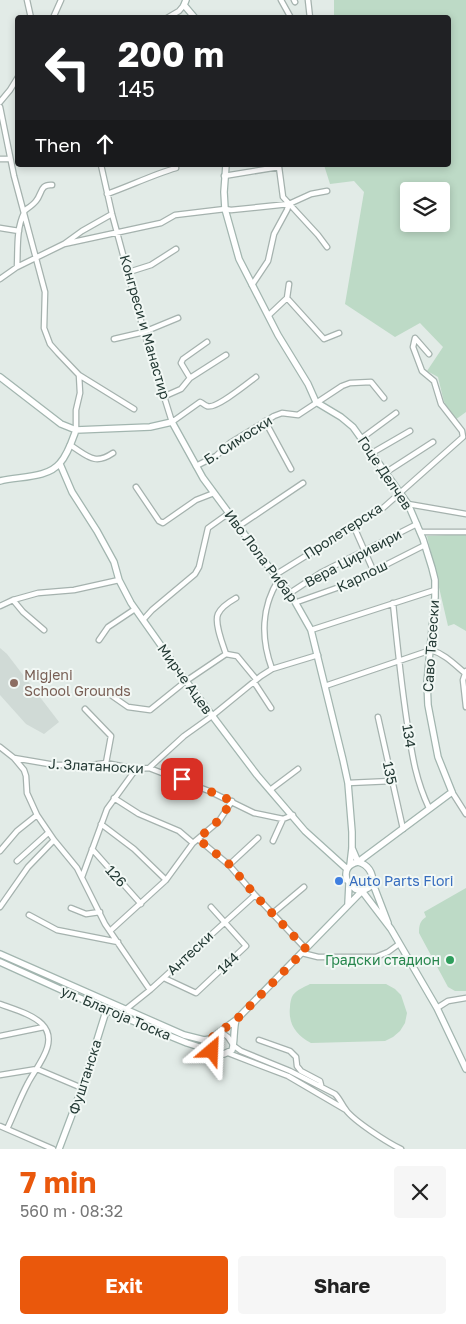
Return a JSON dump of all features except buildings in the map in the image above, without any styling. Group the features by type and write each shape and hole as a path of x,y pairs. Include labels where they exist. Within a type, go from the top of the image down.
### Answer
{"street":[{"path":"27,0 30,15"},
{"path":"54,15 60,0"},
{"path":"282,0 290,15"},
{"path":"308,0 310,15"},
{"path":"172,15 179,11 185,2 193,15"},
{"path":"0,102 15,82"},
{"path":"0,107 2,128 45,292 44,328 46,336 58,353 80,375 134,409"},
{"path":"0,159 10,159"},
{"name":"Конгреси и Манастир","path":"101,167 144,332 172,422"},
{"path":"226,167 225,209 239,259 269,314 278,335 308,384 316,402"},
{"path":"224,176 279,167 283,197 327,247"},
{"path":"107,194 176,168"},
{"path":"17,267 21,219 24,212 38,199 41,189 45,185 52,185"},
{"path":"64,244 161,223 175,215 289,204 311,194 327,191"},
{"path":"252,285 268,261 274,234 289,204"},
{"path":"0,279 17,267 64,244 112,214"},
{"path":"0,228 19,231"},
{"path":"129,272 151,265 176,248"},
{"path":"269,314 287,298 289,284"},
{"path":"287,298 324,339 339,333"},
{"path":"114,339 144,332 178,318"},
{"name":"Пролетерска","path":"277,577 333,538 383,508 399,492 440,459 464,435 441,404 434,380 422,370 414,347 415,338 430,354"},
{"path":"190,378 181,363 183,359 207,342"},
{"path":"165,396 181,389 190,378 226,354"},
{"path":"0,481 44,473 60,464 76,430 80,375"},
{"path":"0,377 61,424 76,430 150,427 172,422 200,402 207,407 211,407 256,377"},
{"name":"Б. Симоски","path":"196,466 216,456 230,443 265,421 282,413 298,415 342,386 355,382 371,382 384,398"},
{"name":"Гоце Делчев","path":"316,402 341,417 353,427 408,504 425,546 435,580 435,590"},
{"path":"362,438 396,413"},
{"path":"265,421 291,469"},
{"name":"Иво Лола Рибар","path":"172,422 196,466 214,493 290,592 311,630 348,783 352,848"},
{"path":"372,453 410,431"},
{"path":"385,473 433,442"},
{"path":"70,445 94,460 101,460 113,453"},
{"name":"Мирче Ацев","path":"60,464 72,492 114,562 124,591 186,681 270,790 305,830 348,867"},
{"path":"239,526 303,483"},
{"path":"136,487 159,521 163,523 196,500 214,493"},
{"path":"408,504 466,514"},
{"path":"143,620 194,574 199,567 208,528 229,513"},
{"name":"Вера Циривири","path":"290,592 322,572 417,524"},
{"path":"354,527 366,550 373,570"},
{"path":"420,532 466,532"},
{"name":"Карпош","path":"296,602 332,591 425,546"},
{"path":"272,669 263,631 268,603 277,577"},
{"path":"0,606 38,593 74,590 119,580"},
{"path":"311,630 435,590"},
{"name":"Саво Тасески","path":"435,590 428,682 429,712 438,758 452,792 466,814"},
{"path":"226,654 217,618 225,605 236,598"},
{"path":"13,600 44,630"},
{"name":"134","path":"393,603 413,762 419,786 429,808"},
{"path":"99,640 108,627 135,609"},
{"path":"325,686 431,650 439,652 465,673 463,680 466,706"},
{"path":"105,691 128,707 150,710 186,681 226,654 237,656 271,708"},
{"path":"148,768 184,736 272,669 318,654"},
{"path":"86,709 111,736 106,763"},
{"name":"135","path":"378,717 403,828"},
{"path":"0,747 14,758 24,770 27,794 37,814 48,832 82,877 105,924 150,990"},
{"name":"Ј. Златаноски","path":"14,758 55,765 106,763 136,770 148,768 182,779 254,813 283,819"},
{"path":"270,790 298,768"},
{"path":"82,877 101,824 114,798 136,770"},
{"path":"348,783 392,781"},
{"path":"348,867 358,862 452,792"},
{"path":"114,798 139,814 179,831 193,842"},
{"path":"110,931 166,880 193,842 219,820 232,801"},
{"path":"0,850 17,831 37,814"},
{"path":"273,841 283,819 293,815"},
{"path":"101,824 134,849 166,880"},
{"path":"17,861 48,832"},
{"path":"230,865 258,838"},
{"path":"198,839 230,865 304,951 318,957 376,957 388,952 399,944"},
{"path":"0,907 28,868 54,840"},
{"path":"352,848 358,862 368,868 372,875 373,884 391,930"},
{"path":"348,904 349,884 346,877 352,848"},
{"name":"126","path":"92,849 141,904"},
{"path":"349,884 355,889 362,891 391,930 437,1008 466,1068"},
{"path":"0,954 184,1035 204,1040 210,1039 236,1020 348,904 373,884"},
{"path":"272,913 304,887"},
{"name":"Антески","path":"124,1010 164,978 255,895"},
{"name":"144","path":"164,978 196,993 246,946 211,906"},
{"path":"71,908 86,914 100,912"},
{"path":"28,915 57,930 118,942"},
{"name":"ул. Благоја Тоска","path":"0,962 106,1010 187,1043 218,1053 228,1053"},
{"path":"437,1008 448,1001 466,998"},
{"name":"Фуштанска","path":"58,1149 82,1088 108,1003"},
{"path":"0,1005 37,1020 44,1027 48,1035 44,1056 29,1082 7,1129"},
{"path":"236,1020 233,1032 234,1046 228,1053 288,1076 346,1110 374,1132 401,1149"},
{"path":"0,1036 44,1027"},
{"path":"221,1032 241,1051 321,1085 335,1094 346,1110"},
{"path":"210,1039 212,1051"},
{"path":"259,1040 290,1051 296,1057 297,1066 301,1071 320,1081 321,1085"},
{"path":"0,1075 37,1068 82,1088"},
{"path":"0,1126 52,1149"}],"shaded area":[{"name":"Migjeni School Grounds","path":"0,648 7,654 59,722 44,734 26,724 0,695"}],"green space":[{"path":"334,0 466,0 466,412 455,420 444,402 438,377 427,371 443,347 420,323 395,337 345,304 364,192 354,181 330,184 325,167 451,167 451,15 334,15"},
{"path":"466,534 466,631 454,624 448,626 427,536"},
{"name":"Градски стадион","path":"466,888 466,991 455,991 448,987 419,933 419,928 421,922 426,917 424,912"},
{"path":"310,984 386,984 401,995 407,1013 405,1023 400,1031 385,1041 311,1043 297,1033 290,1019 290,1002 293,995"}],"place":[{"name":"Migjeni School Grounds","path":"14,683"},
{"name":"Auto Parts Flori","path":"339,881"},
{"name":"Градски стадион","path":"450,960"}],"route":[{"path":"182,779 232,801 219,820 198,839 230,865 255,895 306,949 236,1020 210,1039 212,1051"}]}
